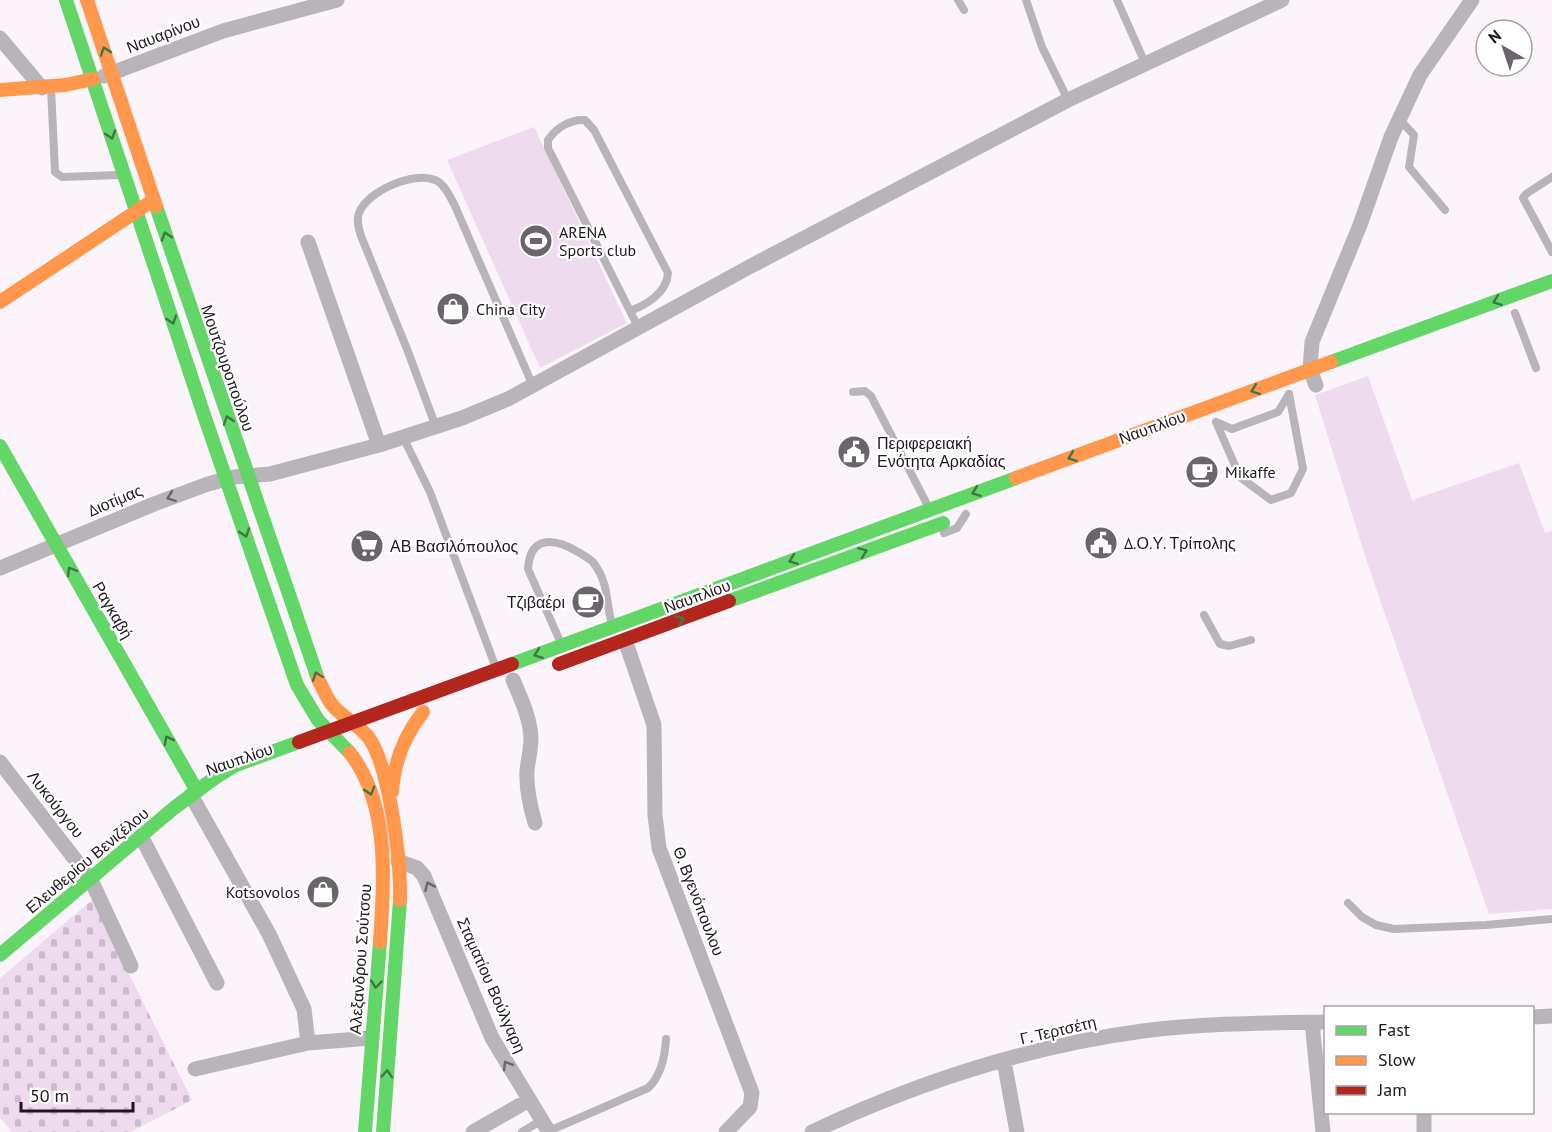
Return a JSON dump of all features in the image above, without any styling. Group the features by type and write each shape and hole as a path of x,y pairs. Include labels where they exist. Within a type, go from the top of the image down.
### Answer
{"main road":[{"path":"66,0 205,418 297,685 300,698 297,721 287,738 272,751"},
{"name":"Μουτζουροπούλου","path":"87,0 321,685 333,706 363,733"},
{"name":"Ναυαρίνου","path":"0,90 47,87 93,79"},
{"path":"0,302 154,200"},
{"name":"Ναυπλίου","path":"194,793 236,765 272,751 1552,281"},
{"path":"1211,423 1307,388"},
{"name":"Ραγκαβή","path":"0,446 194,793"},
{"name":"Ναυπλίου","path":"547,668 729,607 768,587 972,512"},
{"path":"297,685 317,718 329,731"},
{"name":"Ναυπλίου","path":"194,793 429,710 406,733 395,765 391,806"},
{"name":"Αλεξανδρου Σούτσου","path":"329,731 352,753 368,783 380,841 382,924 365,1132"},
{"name":"Αλεξανδρου Σούτσου","path":"363,733 376,751 391,806 398,861 399,927 383,1132"},
{"name":"Ελευθερίου Βενιζέλου","path":"0,955 96,875 136,845 194,793"}],"street":[{"name":"Ναυαρίνου","path":"93,79 223,31 338,0"},
{"name":"Διοτίμας","path":"0,568 154,504 227,478 279,472 404,438 486,409 533,386 751,266 1068,100 1282,0"},
{"path":"1307,388 1312,342 1360,225 1399,119 1420,75 1472,0"},
{"path":"0,38 47,87"},
{"path":"308,242 379,445"},
{"name":"Θ. Βγενόπουλου","path":"626,640 654,725 655,815 659,848 752,1093 752,1100 745,1114 726,1132"},
{"path":"513,680 530,726 527,791 535,823"},
{"name":"Λυκούργου","path":"0,762 96,875 130,966"},
{"path":"194,793 304,1009 308,1043"},
{"path":"136,845 217,983"},
{"name":"Σταματίου Βούλγαρη","path":"398,861 417,868 424,876 489,1031 547,1128"},
{"path":"1534,1017 1552,1017"},
{"path":"1319,1022 1323,1132"},
{"name":"Γ. Τερτσέτη","path":"812,1132 903,1092 1004,1061 1063,1046 1142,1031 1193,1026 1319,1022"},
{"path":"195,1069 308,1043 371,1038"},
{"path":"1004,1061 1017,1132"},
{"path":"473,1132 530,1100"},
{"path":"1424,1114 1424,1132"}],"lane":[{"path":"958,0 964,10"},
{"path":"1026,0 1042,47 1068,100"},
{"path":"1117,0 1145,63"},
{"path":"47,87 57,175 62,177 124,175"},
{"path":"1399,119 1414,135 1409,167 1445,210"},
{"path":"630,311 639,308 656,296 666,283 668,273 594,130 585,120 575,120 554,132 548,140 548,148 638,327"},
{"path":"436,427 361,236 357,219 359,211 370,197 387,187 424,177 435,180 445,189 533,386"},
{"path":"1552,177 1523,198 1552,252"},
{"path":"1514,313 1536,368"},
{"path":"1211,423 1240,477 1271,500 1291,493 1304,469 1307,388"},
{"path":"853,392 865,391 871,396 930,509"},
{"path":"404,438 430,492 496,669"},
{"path":"940,534 957,528 972,512"},
{"path":"913,533 931,537"},
{"path":"562,645 528,569 529,558 534,548 542,543 555,541 561,543 592,561 608,592 608,611 612,626"},
{"path":"759,601 768,587"},
{"path":"1204,615 1220,644 1229,646 1251,640"},
{"path":"96,875 117,871"},
{"path":"1348,903 1362,917 1377,925 1394,929 1486,925 1552,919"},
{"path":"522,1132 547,1128 648,1088 660,1069 666,1039"}],"green space":[{"name":"ARENA Sports club","path":"534,127 627,323 540,368 447,160"},
{"path":"1368,376 1412,500 1519,463 1545,533 1552,531 1552,909 1489,914 1367,562 1315,395"},
{"path":"92,900 192,1100 131,1132 12,1132 0,1118 0,978"}],"traffic: fast":[{"path":"66,0 205,418 297,685 318,720 350,753"},
{"path":"156,206 318,679"},
{"path":"1331,362 1552,281"},
{"path":"0,446 197,791"},
{"path":"512,664 1016,478"},
{"path":"729,601 943,523"},
{"path":"0,955 174,808 216,777 236,765 299,742"},
{"path":"383,1132 400,900"},
{"path":"365,1132 380,942"}],"traffic: slow":[{"path":"87,0 156,206"},
{"path":"0,90 65,85 93,79"},
{"path":"0,302 149,203"},
{"path":"1016,478 1331,362"},
{"path":"318,679 332,704 369,738 376,752 383,771 393,816 399,863 400,900"},
{"path":"392,792 401,749 410,730 423,712"},
{"path":"350,753 363,773 372,795 382,844 383,894 380,942"}],"traffic: jam":[{"path":"559,664 729,601"},
{"path":"299,742 512,664"}],"place":[{"name":"ARENA Sports club","path":"536,241"},
{"name":"China City","path":"453,309"},
{"name":"Περιφερειακή Ενότητα Αρκαδίας","path":"854,452"},
{"name":"Mikaffe","path":"1202,472"},
{"name":"Δ.Ο.Υ. Τρίπολης","path":"1101,543"},
{"name":"ΑΒ Βασιλόπουλος","path":"367,546"},
{"name":"Τζιβαέρι","path":"588,602"},
{"name":"Kotsovolos","path":"323,892"}]}
